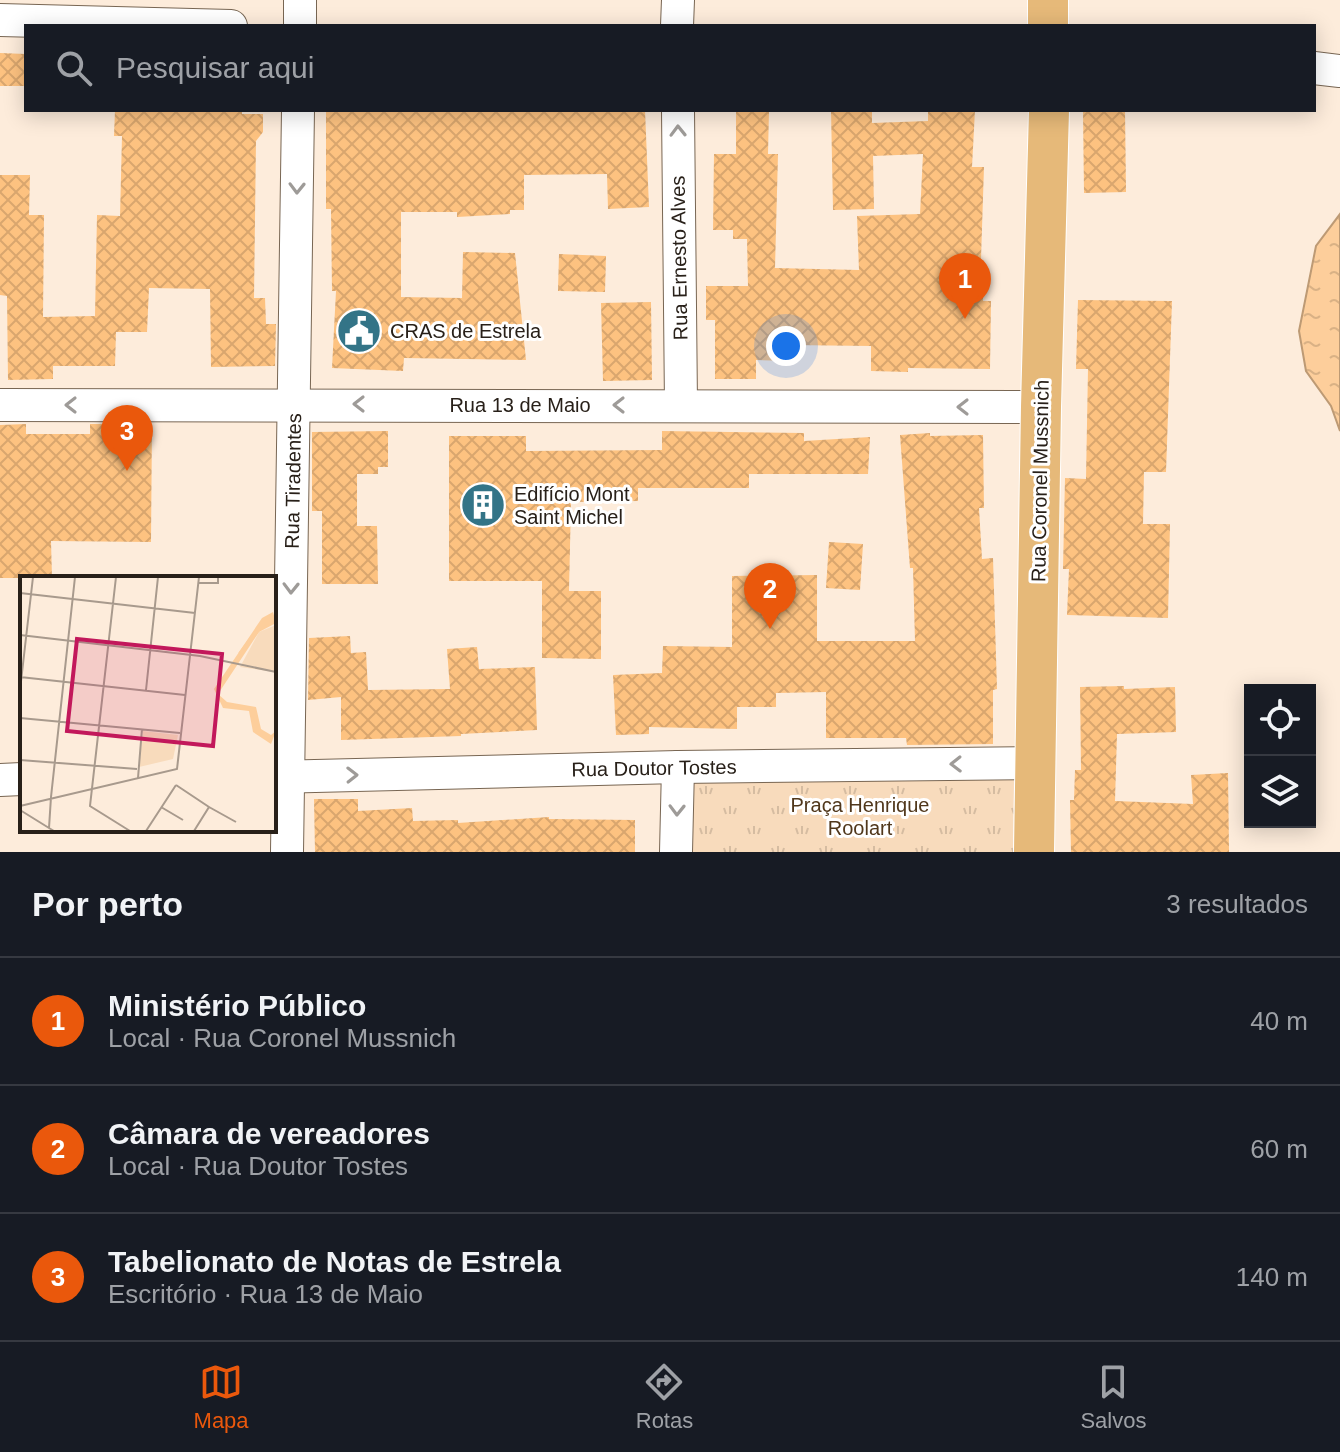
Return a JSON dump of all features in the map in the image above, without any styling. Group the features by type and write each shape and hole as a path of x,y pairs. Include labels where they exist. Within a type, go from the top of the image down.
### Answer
{"main road":[{"path":"1048,0 1048,24"},
{"name":"Rua Coronel Mussnich","path":"1034,852 1049,112"}],"street":[{"path":"300,0 300,24"},
{"path":"677,24 678,0"},
{"path":"0,20 154,24"},
{"path":"1316,68 1340,71"},
{"name":"Rua Tiradentes","path":"287,852 281,777 294,405 298,112"},
{"name":"Rua Ernesto Alves","path":"678,112 681,405"},
{"name":"Rua 13 de Maio","path":"0,405 1041,407"},
{"name":"Rua Doutor Tostes","path":"281,777 678,767 1034,763"},
{"path":"676,852 678,767"},
{"path":"0,780 20,779"}],"green space":[{"name":"Praça Henrique Roolart","path":"1014,778 1013,852 693,852 693,783"}],"water":[{"path":"1340,214 1340,431 1331,406 1306,371 1299,331 1316,246"}],"building":[{"path":"0,53 24,54 24,86 0,86"},
{"path":"115,112 263,114 263,132 256,141 254,298 265,298 266,324 276,324 275,366 211,367 210,289 149,288 147,332 116,332 115,366 53,366 53,379 8,380 7,296 0,295 0,175 30,175 29,215 44,215 43,317 95,316 97,215 120,216 122,136 114,136"},
{"path":"326,112 645,112 649,207 608,209 607,174 524,175 524,210 510,210 510,214 457,217 457,212 401,212 401,297 462,298 463,252 515,253 526,360 404,358 403,371 332,368 336,291 332,291 331,209 326,209"},
{"path":"736,112 769,112 768,154 778,154 775,268 859,270 857,216 920,214 923,154 873,156 874,209 833,210 831,112 872,112 872,123 928,121 928,112 975,112 972,167 984,167 980,290 983,290 983,301 991,301 990,369 871,371 871,346 789,345 789,361 756,360 756,379 715,379 715,320 706,320 706,286 748,286 747,239 733,239 733,230 713,230 714,154 736,154"},
{"path":"1083,112 1125,112 1126,192 1084,193"},
{"path":"559,254 606,256 605,292 558,291"},
{"path":"1078,300 1172,301 1166,472 1144,472 1143,524 1170,524 1168,618 1067,615 1069,569 1063,569 1065,478 1086,479 1088,369 1076,369"},
{"path":"651,302 652,380 603,381 601,303"},
{"path":"26,424 26,434 90,434 90,424 152,424 151,542 51,541 52,576 0,578 0,425"},
{"path":"388,431 388,467 378,467 378,474 357,474 357,526 377,526 378,584 322,584 322,511 312,511 312,432"},
{"path":"662,431 804,433 804,441 870,437 868,474 749,474 749,488 638,488 638,501 571,502 569,591 601,591 601,659 542,658 542,581 449,581 449,436 526,436 526,451 662,450"},
{"path":"930,433 930,436 983,435 984,508 979,508 982,559 993,558 997,689 993,690 993,744 907,745 906,738 826,738 826,692 776,693 776,707 737,707 737,729 649,727 649,734 616,735 613,675 662,673 663,646 732,647 732,576 817,575 817,641 915,641 913,568 910,568 900,435"},
{"path":"829,542 863,544 860,590 826,588"},
{"path":"350,636 351,653 366,652 368,690 450,689 447,649 477,647 479,669 535,667 537,730 341,740 341,697 308,700 309,638"},
{"path":"1124,686 1124,689 1175,687 1176,732 1117,734 1115,801 1193,804 1191,775 1228,773 1229,852 1071,852 1070,800 1074,800 1075,770 1081,770 1080,687"},
{"path":"314,799 358,799 358,811 412,808 413,821 458,820 458,823 549,817 635,820 635,852 315,852"}],"place":[{"name":"Ministério Público","path":"965,319"},
{"name":"CRAS de Estrela","path":"359,331"},
{"name":"Tabelionato de Notas de Estrela","path":"127,471"},
{"name":"Edifício Mont Saint Michel","path":"483,505"},
{"name":"Câmara de vereadores","path":"770,629"}]}
